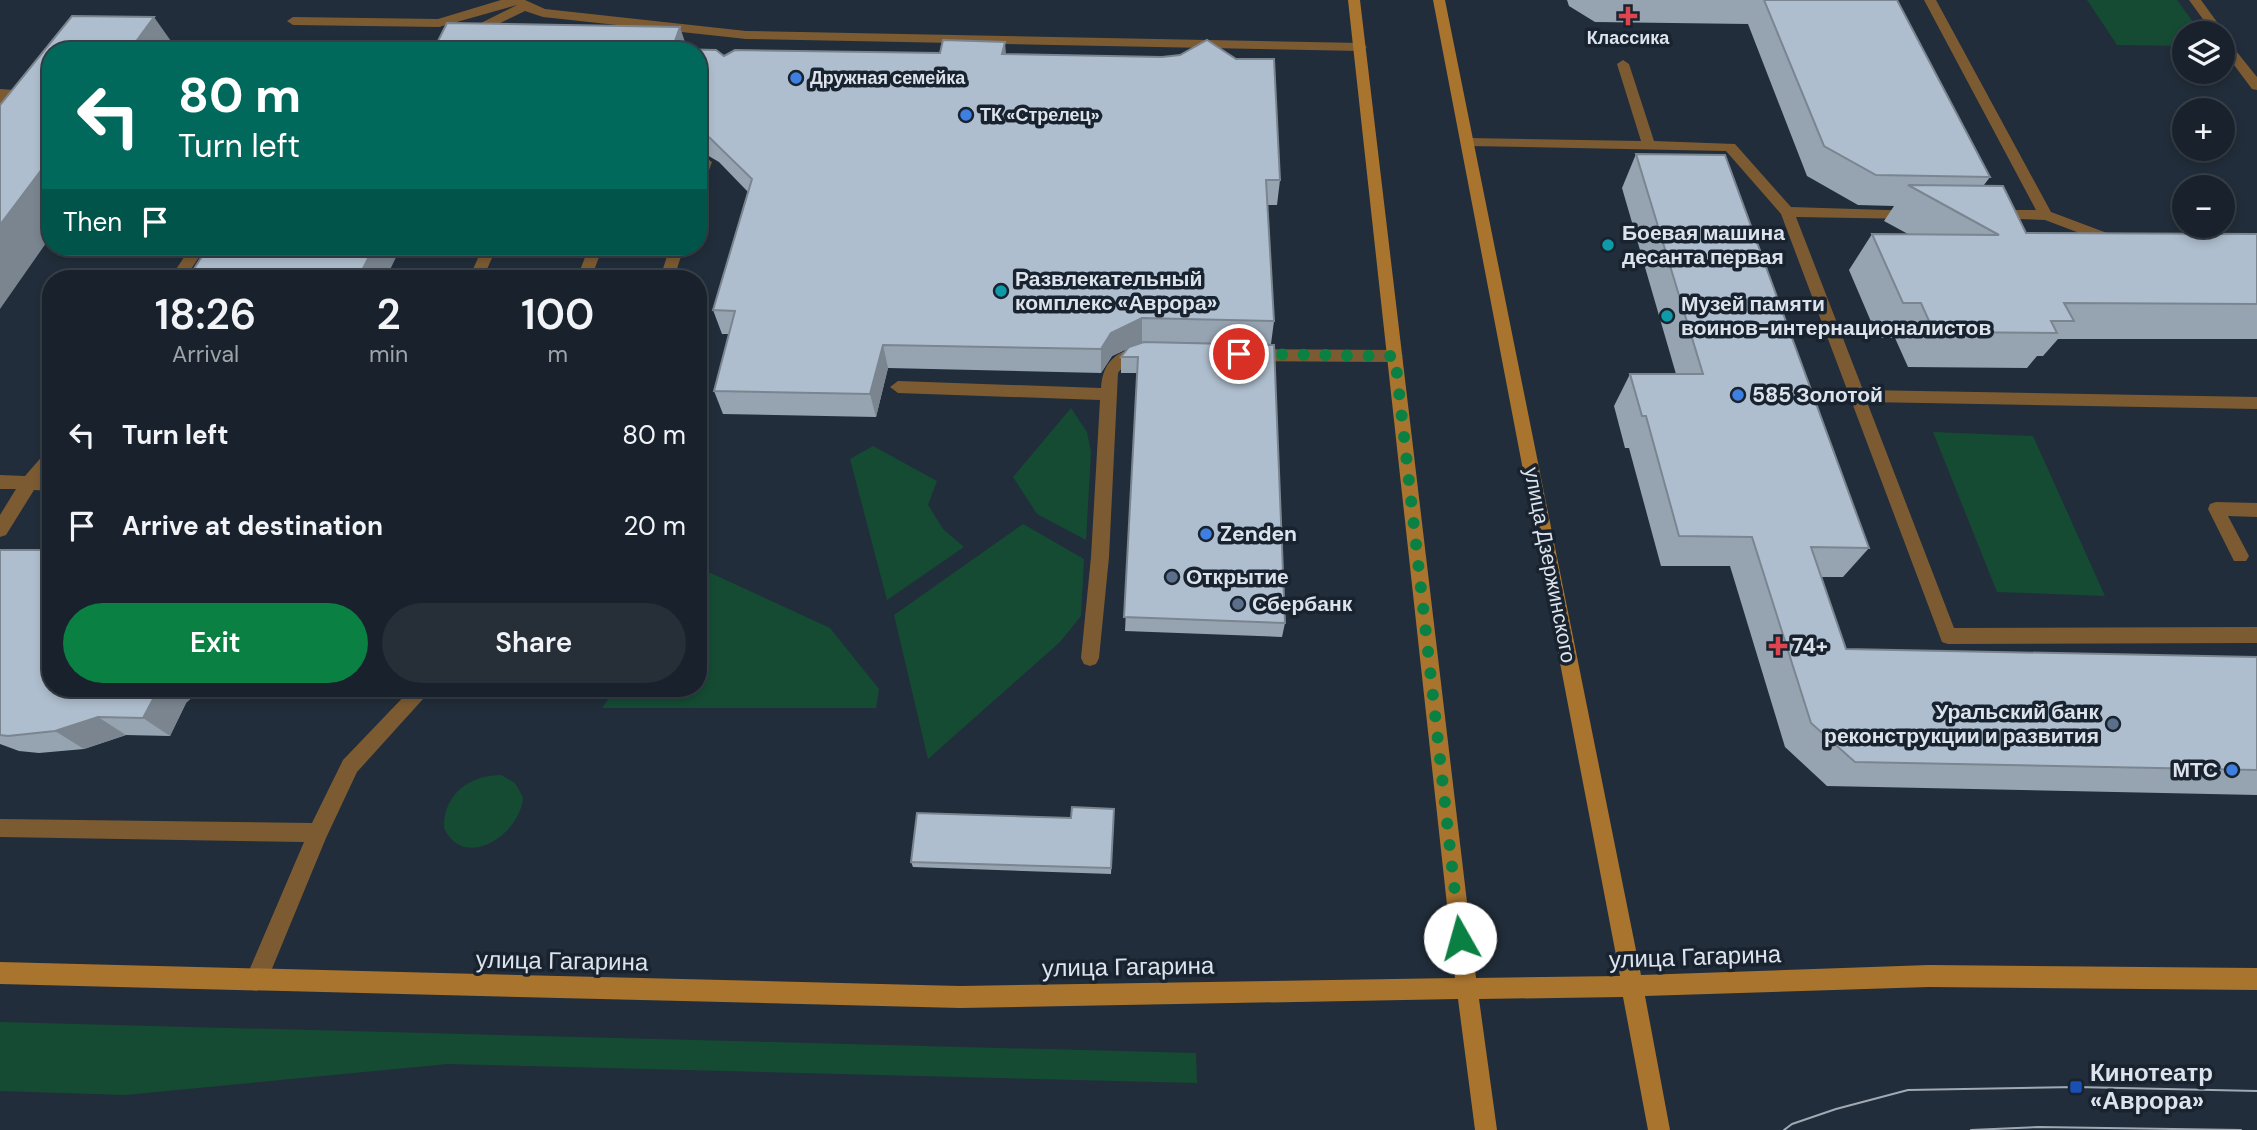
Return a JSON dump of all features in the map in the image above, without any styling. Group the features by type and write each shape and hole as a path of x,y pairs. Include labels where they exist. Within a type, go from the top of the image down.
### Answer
{"main road":[{"path":"1354,0 1466,989 1486,1130"},
{"name":"улица Дзержинского","path":"1439,0 1587,746 1659,1130"},
{"name":"улица Гагарина","path":"0,972 960,997 1631,986 1928,976 2257,979"}],"lane":[{"path":"1930,0 2046,215"},
{"path":"2195,0 2210,21"},
{"path":"447,42 519,2"},
{"path":"293,21 439,23 519,2 544,13 744,40 1361,47"},
{"path":"2235,53 2252,73 2257,86"},
{"path":"1623,64 1649,146"},
{"path":"0,93 9,93 0,104"},
{"path":"1468,142 1730,147 1787,212 1948,636 2257,635"},
{"path":"1787,212 1923,214"},
{"path":"1978,215 2046,215 2106,238 2134,239"},
{"path":"1090,658 1100,557 1110,372 1121,357 1143,350 1156,351"},
{"path":"1235,354 1395,356"},
{"path":"898,387 1108,394"},
{"path":"1858,396 2257,403"},
{"path":"0,530 29,483 42,468"},
{"path":"0,482 42,484"},
{"path":"2240,556 2216,509 2257,510"},
{"path":"256,980 318,833 350,766 415,697"},
{"path":"0,828 318,833"}],"green space":[{"path":"2087,0 2177,0 2192,21 2172,21 2172,46 2117,45"},
{"path":"1071,408 1087,432 1091,452 1086,540 1037,514 1013,477"},
{"path":"1933,432 2033,436 2105,596 1997,592"},
{"path":"873,446 937,481 928,505 943,529 964,547 887,600 850,459"},
{"path":"1023,524 1084,559 1081,616 1060,642 928,759 894,615"},
{"path":"707,571 830,628 879,689 876,708 602,708 610,697 707,697"},
{"path":"501,775 515,783 523,797 513,824 490,843 477,847 464,847 453,841 444,828 445,816 453,797 469,783"},
{"path":"0,1022 1196,1053 1197,1083 448,1064 125,1095 0,1091"}],"building":[{"path":"1764,0 1897,0 1990,177 1876,175 1824,146"},
{"path":"72,16 154,17 136,42 51,42"},
{"path":"447,23 680,27 675,42 438,42"},
{"path":"943,40 1005,42 1002,54 1162,57 1180,55 1207,40 1236,59 1274,59 1280,180 1266,180 1274,321 1142,318 1111,333 1101,349 883,345 870,394 714,391 735,311 713,310 752,179 707,136 707,50 716,50 724,56 735,50 940,53"},
{"path":"42,53 42,169 0,225 0,105"},
{"path":"1636,154 1725,155 1869,548 1811,547 1846,649 2257,657 2257,770 1855,762 1811,723 1752,537 1679,536 1646,416 1642,416 1630,374 1703,374"},
{"path":"1908,185 2003,186 2026,233 2172,234 2172,238 2235,238 2235,234 2257,234 2257,304 2064,303 2074,321 2051,321 2057,333 1934,332 1921,303 1903,303 1872,234 1999,235"},
{"path":"202,256 369,256 362,270 193,270"},
{"path":"1144,342 1274,345 1285,623 1124,617 1138,357 1121,357 1129,347"},
{"path":"0,550 42,550 42,697 154,697 143,718 98,717 55,731 0,735"},
{"path":"1072,807 1114,809 1111,868 911,862 917,813 1071,818"}],"tram line":[{"path":"1784,1130 1792,1124 1836,1109 1908,1090 2076,1087 2257,1091"},
{"path":"1971,1130 2039,1127 2241,1130"}],"place":[{"name":"Классика","path":"1628,16"},
{"name":"Дружная семейка","path":"796,78"},
{"name":"ТК «Стрелец»","path":"966,115"},
{"name":"Боевая машина десанта первая","path":"1608,245"},
{"name":"Развлекательный комплекс «Аврора»","path":"1001,291"},
{"name":"Музей памяти воинов-интернационалистов","path":"1667,316"},
{"name":"585 Золотой","path":"1738,395"},
{"name":"Zenden","path":"1206,534"},
{"name":"Открытие","path":"1172,577"},
{"name":"Сбербанк","path":"1238,604"},
{"name":"74+","path":"1778,646"},
{"name":"Уральский банк реконструкции и развития","path":"2113,724"},
{"name":"МТС","path":"2232,770"},
{"name":"Кинотеатр «Аврора»","path":"2076,1087"}],"route":[{"path":"1239,354 1395,356 1460,938"}]}
